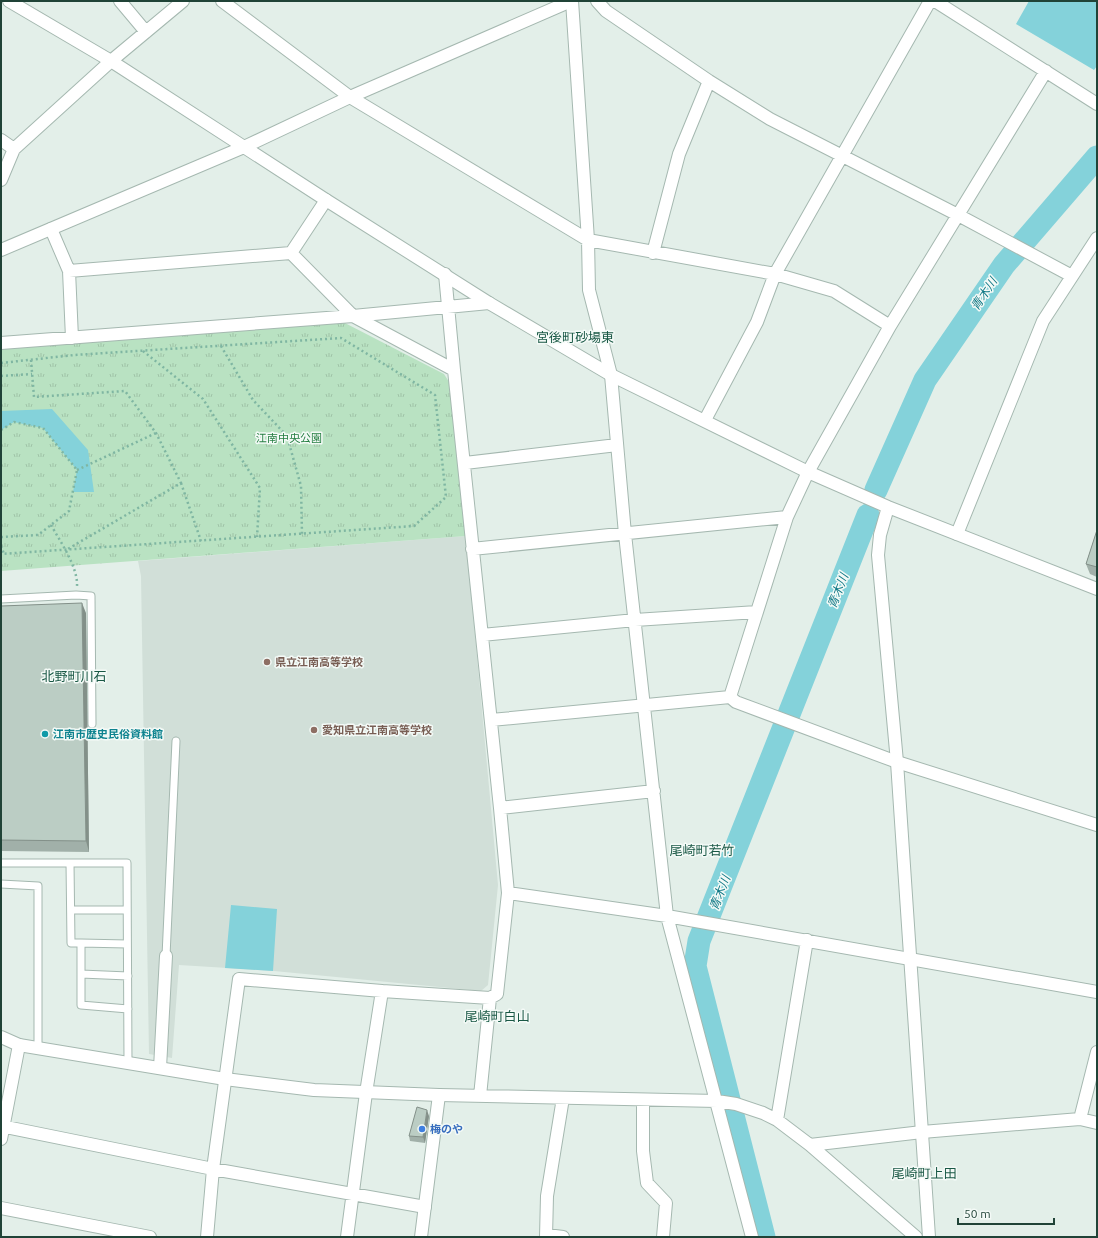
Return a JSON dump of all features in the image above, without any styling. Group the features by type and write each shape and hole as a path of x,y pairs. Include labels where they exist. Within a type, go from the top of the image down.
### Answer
{"street":[{"path":"9,1 111,61 244,148 489,303 611,375 808,472 888,507 1097,589"},
{"path":"120,1 146,32"},
{"path":"1,180 14,149 111,61 183,1"},
{"path":"222,1 350,97 588,240 775,274 834,291 890,326"},
{"path":"1,250 244,148 350,97 571,1 588,240 589,290 611,375 625,534 667,916 720,1102 752,1237"},
{"path":"596,1 606,11 709,82 770,120 958,215 1072,276"},
{"path":"705,420 757,322 775,274 930,1"},
{"path":"935,1 1097,104"},
{"path":"730,697 787,517 808,472 890,326 1046,71"},
{"path":"653,253 679,154 709,82"},
{"path":"1,140 14,149"},
{"path":"291,253 326,200"},
{"path":"52,229 69,271 72,338"},
{"path":"957,534 1043,321 1097,238"},
{"path":"69,271 291,253"},
{"path":"291,253 353,316 454,370"},
{"path":"207,1237 213,1169 239,979 490,998 497,994 508,893 492,720 472,549 465,463 445,274"},
{"path":"1,343 353,316 489,303"},
{"path":"465,463 617,445"},
{"path":"888,507 880,535 878,555 897,762 929,1237"},
{"path":"472,549 787,517"},
{"path":"482,635 635,620 757,612"},
{"path":"492,720 730,697 736,702 897,762 1097,825"},
{"path":"500,808 654,791"},
{"path":"508,893 667,916 1097,992"},
{"path":"778,1120 806,940"},
{"path":"160,1068 166,956"},
{"path":"347,1237 366,1093 382,991"},
{"path":"480,1096 490,998"},
{"path":"1,1037 19,1045 225,1079 314,1090 366,1093 720,1102 736,1104 763,1112 778,1120 810,1144 916,1237"},
{"path":"1,1139 19,1045"},
{"path":"1080,1119 1097,1052"},
{"path":"421,1237 439,1095"},
{"path":"563,1098 547,1196 546,1236 563,1237"},
{"path":"643,1100 643,1151 647,1183 666,1203 663,1237"},
{"path":"810,1144 922,1132 1080,1119 1097,1123"},
{"path":"3,1126 213,1169 425,1207"},
{"path":"1,1208 150,1237"}],"lane":[{"path":"1,600 76,595 91,596 92,724"},
{"path":"166,956 176,740"},
{"path":"1,863 127,863 128,1062"},
{"path":"70,863 71,943 127,944"},
{"path":"1,884 38,886 38,1048"},
{"path":"71,910 127,910"},
{"path":"81,943 81,1005 128,1009"},
{"path":"81,974 128,976"}],"path":[{"path":"1,363 143,351 341,338 435,395 446,497 414,526 2,554 1,546"},
{"path":"221,346 253,400 287,436 301,486 302,534"},
{"path":"143,351 203,399 260,488 257,537"},
{"path":"31,360 34,397 125,391 156,433 181,483 202,541"},
{"path":"1,376 32,374"},
{"path":"1,430 14,422 43,428 77,470"},
{"path":"77,470 156,433"},
{"path":"1,537 38,535 69,511 77,470"},
{"path":"66,550 181,483"},
{"path":"51,525 66,550 77,580 76,595"}],"shaded area":[{"name":"愛知県立江南高等学校","path":"466,536 498,885 488,985 481,991 274,971 179,965 172,1058 149,1054 141,576 138,561"}],"green space":[{"name":"江南中央公園","path":"343,322 444,374 451,385 466,536 1,571 1,349"}],"water":[{"path":"1029,1 1097,1 1097,66 1094,70 1016,24"},
{"path":"52,409 88,450 94,492 73,492 77,470 43,428 14,422 1,430 1,411"},
{"path":"231,905 277,909 273,971 225,968"}],"building":[{"path":"1097,530 1097,567 1086,564"},
{"name":"江南市歴史民俗資料館","path":"82,603 86,841 1,840 1,606"},
{"path":"417,1107 427,1110 423,1137 409,1136"}],"waterway":[{"name":"青木川","path":"876,490 925,380 1004,265 1097,157"},
{"name":"青木川","path":"764,1237 695,966 699,941 868,515"}],"place":[{"name":"県立江南高等学校","path":"267,662"},
{"name":"愛知県立江南高等学校","path":"314,730"},
{"name":"江南市歴史民俗資料館","path":"45,734"},
{"name":"梅のや","path":"422,1129"}],"district":[{"name":"宮後町砂場東","path":"575,337"},
{"name":"北野町川石","path":"74,676"},
{"name":"尾崎町若竹","path":"702,850"},
{"name":"尾崎町白山","path":"497,1016"},
{"name":"尾崎町上田","path":"924,1173"}]}
